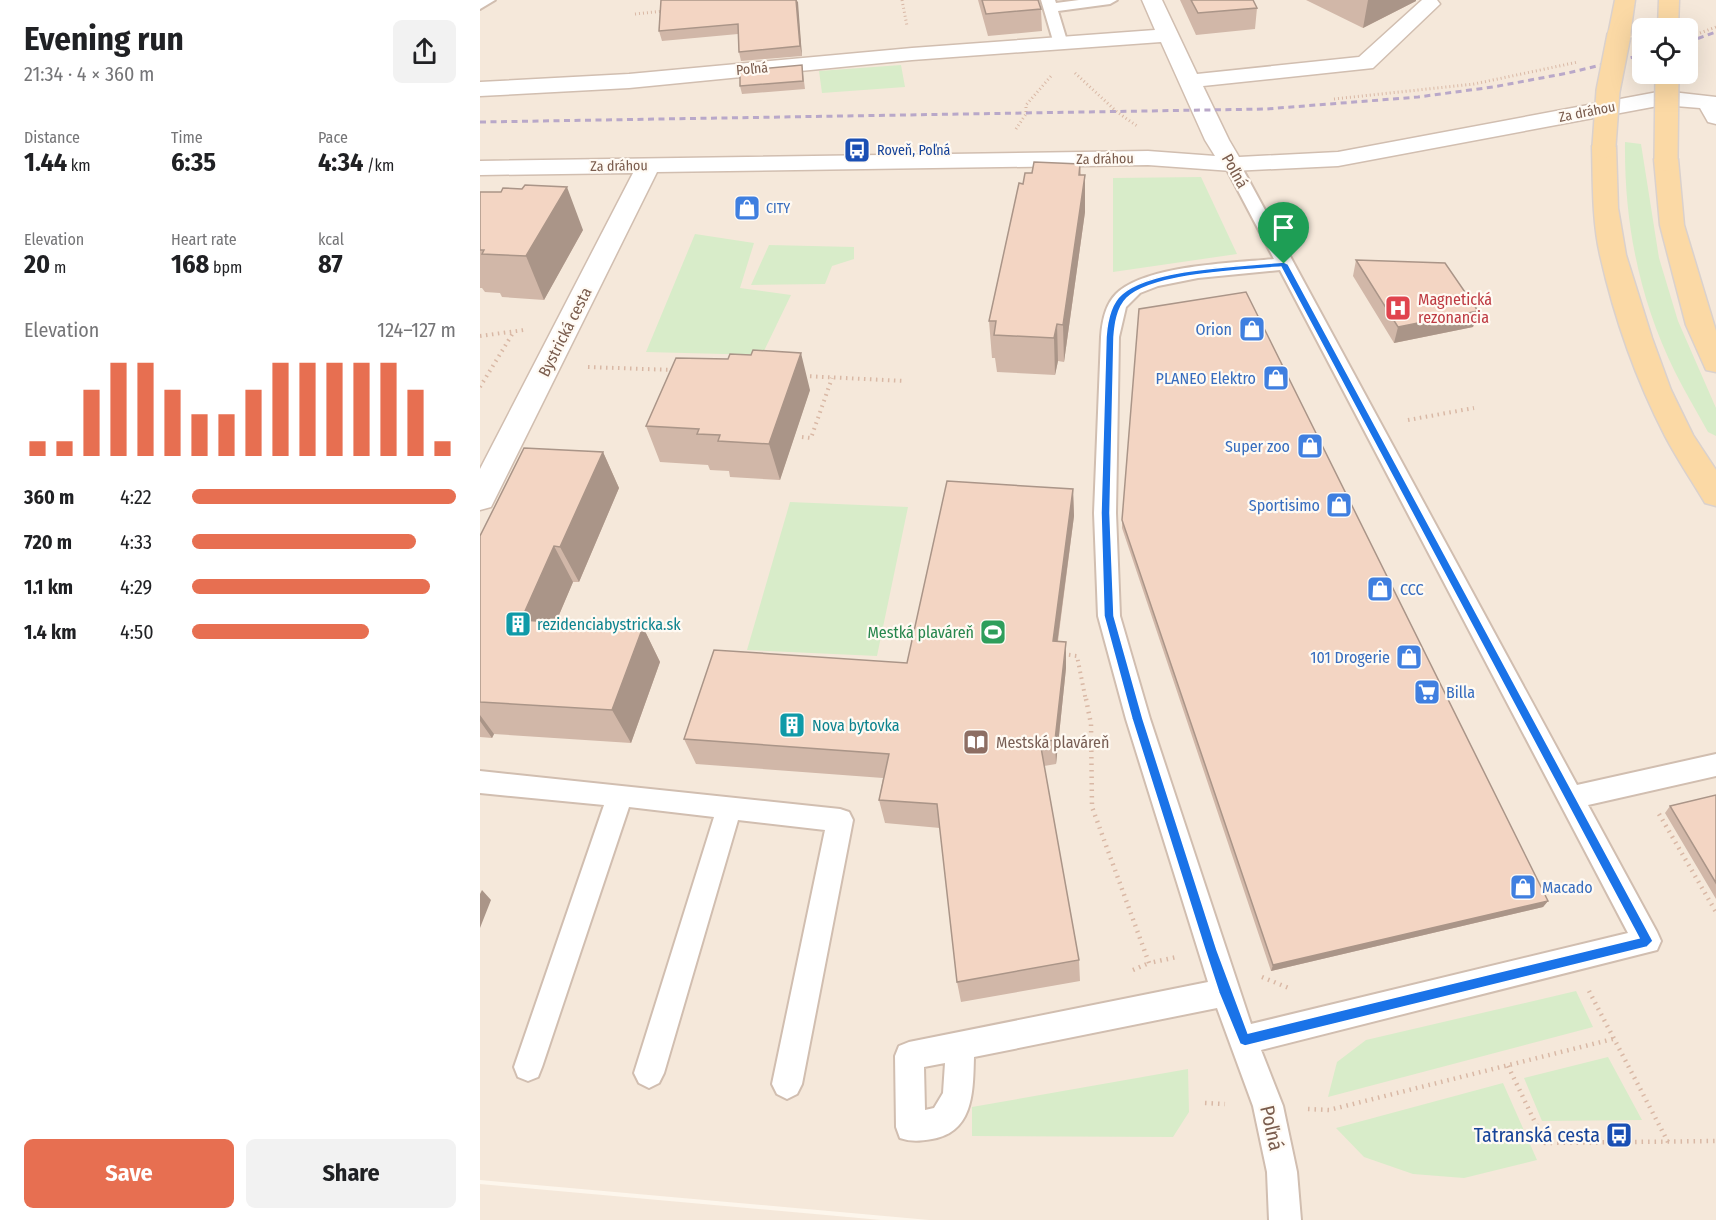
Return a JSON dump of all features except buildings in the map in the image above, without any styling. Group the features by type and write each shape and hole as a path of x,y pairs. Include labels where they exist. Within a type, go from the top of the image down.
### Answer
{"main road":[{"path":"1625,0 1608,91 1604,146 1606,208 1613,255 1638,338 1657,390 1675,427 1716,495"},
{"path":"1668,18 1669,0"},
{"path":"1667,84 1666,159 1672,225 1700,325 1716,363"}],"street":[{"name":"Poľná","path":"1152,0 1217,140 1232,164"},
{"path":"1190,81 1365,63 1430,3"},
{"name":"Poľná","path":"480,89 629,81 912,54 1168,35"},
{"name":"Za dráhou","path":"480,168 1148,158 1232,164 1310,162 1365,155 1664,98 1708,102 1716,117"},
{"name":"Bystrická cesta","path":"480,499 649,165"}],"lane":[{"path":"480,5 488,0"},
{"path":"1061,44 1049,4 1110,0"},
{"name":"Poľná","path":"1232,164 1647,941 1245,1040"},
{"name":"Poľná","path":"1284,264 1196,273 1142,285 1123,297 1112,318 1110,337 1105,513 1109,616 1138,719 1211,950 1268,1106 1282,1172 1285,1220"},
{"path":"1570,798 1637,781 1716,765"},
{"path":"480,782 840,820 788,1084"},
{"path":"528,1067 620,795"},
{"path":"649,1073 729,807"},
{"path":"960,1047 1225,993"}],"path":[{"path":"635,14 671,10"},
{"path":"1331,99 1474,84 1583,61"},
{"path":"1070,70 1117,112 1144,132"},
{"path":"1021,124 1026,114 1026,105"},
{"path":"480,387 513,332"},
{"path":"548,365 680,371"},
{"path":"797,376 904,381"},
{"path":"802,437 811,438 832,378"},
{"path":"1398,422 1473,408"},
{"path":"1062,664 1063,654 1077,656 1091,724 1092,807 1149,963 1211,950"},
{"path":"1637,781 1716,912"},
{"path":"1259,969 1263,978 1293,989"},
{"path":"1585,983 1612,1039 1668,1142"},
{"path":"1205,1102 1329,1110 1612,1039"},
{"path":"1508,1066 1545,1143 1716,1141"}],"shaded area":[{"path":"480,0 1716,0 1716,1220 929,1220 480,1180"},
{"path":"480,1184 881,1220 480,1220"}],"green space":[{"path":"901,65 905,87 822,93 819,71"},
{"path":"1625,142 1641,144 1659,258 1678,321 1716,408 1716,436 1708,432 1675,372 1662,344 1643,288 1636,260 1627,201"},
{"path":"1201,177 1237,254 1113,272 1113,178"},
{"path":"695,234 754,243 740,288 791,295 762,355 646,352"},
{"path":"769,245 854,247 854,259 832,266 825,284 751,285"},
{"path":"790,502 908,507 877,656 747,650"},
{"path":"1576,991 1593,1027 1328,1097 1337,1062 1366,1040"},
{"path":"1608,1057 1642,1120 1542,1121 1524,1078"},
{"path":"1188,1069 1189,1112 1173,1137 972,1136 972,1107"},
{"path":"1503,1083 1537,1160 1464,1178 1413,1174 1364,1157 1336,1128"}],"railway":[{"path":"1698,38 1716,32"},
{"path":"480,122 1266,109 1418,97 1493,87 1568,73 1632,57"}],"place":[{"name":"Roveň, Poľná","path":"857,150"},
{"name":"CITY","path":"747,208"},
{"name":"Magnetická rezonancia","path":"1398,308"},
{"name":"Orion","path":"1252,329"},
{"name":"PLANEO Elektro","path":"1276,378"},
{"name":"Super zoo","path":"1310,446"},
{"name":"Sportisimo","path":"1339,505"},
{"name":"CCC","path":"1380,589"},
{"name":"rezidenciabystricka.sk","path":"518,624"},
{"name":"Mestká plaváreň","path":"993,632"},
{"name":"101 Drogerie","path":"1409,657"},
{"name":"Billa","path":"1427,692"},
{"name":"Nova bytovka","path":"792,725"},
{"name":"Mestská plaváreň","path":"976,742"},
{"name":"Macado","path":"1523,887"},
{"name":"Tatranská cesta","path":"1619,1135"}],"route":[{"path":"1284,264 1647,941 1245,1040 1225,993 1211,950 1138,719 1109,616 1105,513 1110,337 1112,318 1123,297 1142,285 1196,273 1284,264"}]}
